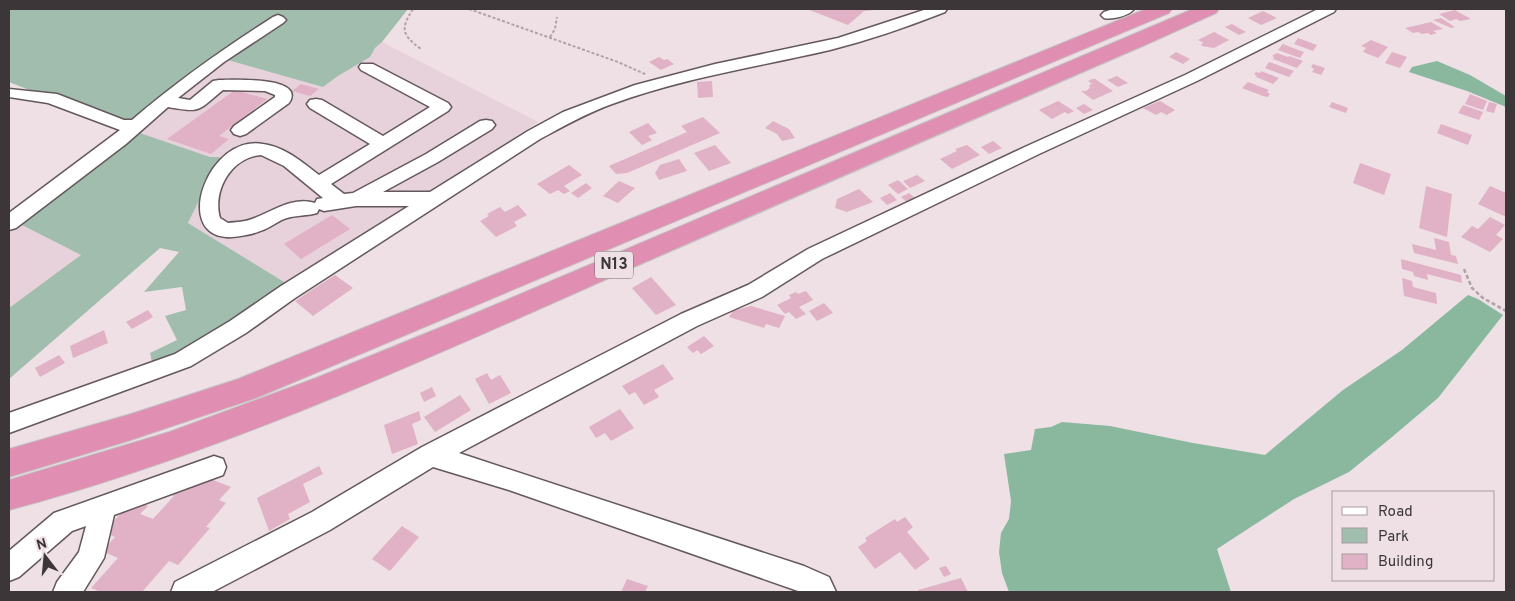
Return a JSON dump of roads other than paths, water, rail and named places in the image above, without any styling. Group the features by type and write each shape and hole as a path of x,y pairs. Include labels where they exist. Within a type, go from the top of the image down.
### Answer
{"highway":[{"name":"N13","path":"9,463 131,427 254,385 357,344 1162,9"},
{"name":"N13","path":"9,495 88,472 224,427 331,384 541,297 1209,9"}],"street":[{"path":"9,424 183,360 238,327 288,292 558,120 612,96 659,82 723,66 828,45 874,33 940,9"},
{"path":"1109,15 1127,9"},
{"path":"185,592 321,521 431,455 690,320 755,291 832,245 1191,78 1329,9"},
{"path":"9,223 120,140 164,101 218,59 278,20"},
{"path":"318,184 442,107 367,67"},
{"path":"164,101 193,106 220,86 267,86 283,92 283,99 240,130"},
{"path":"12,93 51,98 122,125 135,126"},
{"path":"316,104 383,144"},
{"path":"436,199 347,199 318,184 273,153 261,149 244,153 228,160 220,172 208,209 212,222 226,230 255,226 282,212 310,208 347,199 432,158 486,125"},
{"path":"272,231 310,208"},
{"path":"431,455 509,479 804,579 819,587 822,592"},
{"path":"9,568 63,522 214,467"},
{"path":"67,592 91,558 98,533 102,507"}]}
